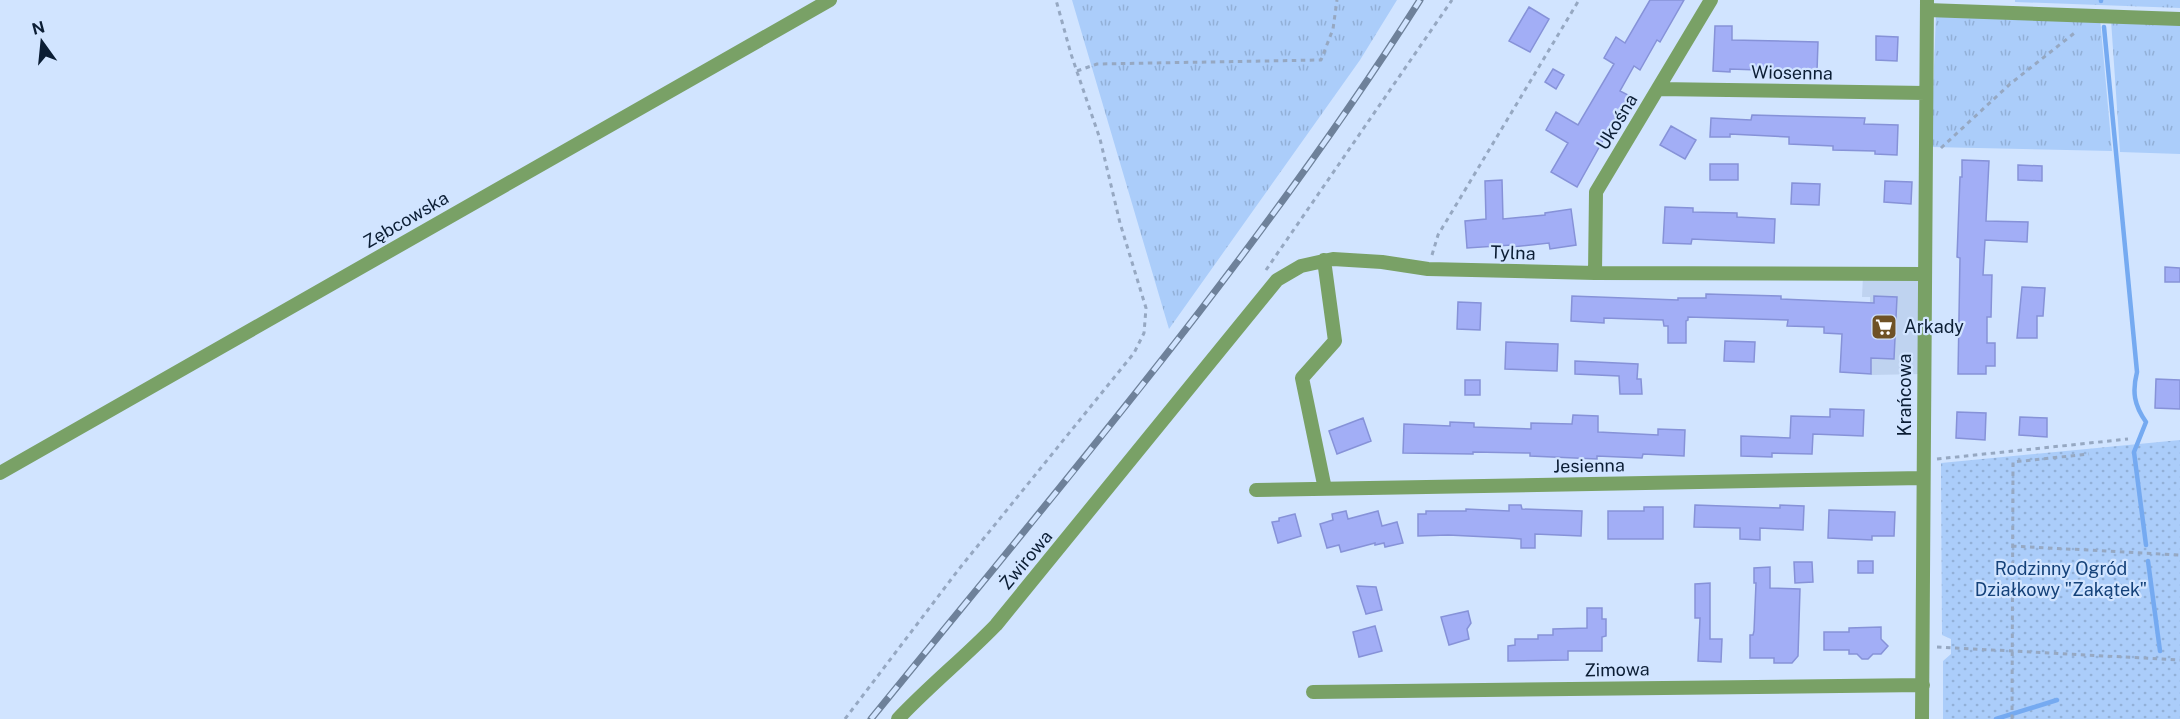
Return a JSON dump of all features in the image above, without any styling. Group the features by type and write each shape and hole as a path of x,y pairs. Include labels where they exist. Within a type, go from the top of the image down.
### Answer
{"street":[{"name":"Zębcowska","path":"0,473 830,0"},
{"name":"Ukośna","path":"1595,273 1596,192 1711,0"},
{"path":"1927,5 2180,19"},
{"name":"Krańcowa","path":"1922,719 1924,164 1927,5"},
{"name":"Wiosenna","path":"1658,89 1925,93"},
{"name":"Tylna","path":"1169,412 1277,280 1301,266 1324,260 1382,261 1428,268 1595,273 1924,274"},
{"path":"1324,260 1335,341 1302,378 1325,489"},
{"name":"Żwirowa","path":"898,719 926,689 976,646 996,625 1169,412"},
{"name":"Jesienna","path":"1256,490 1923,478"},
{"name":"Zimowa","path":"1313,692 1923,685"}],"path":[{"path":"845,719 959,569 1134,353 1144,333 1146,308 1120,223 1100,139 1056,0"},
{"path":"1077,71 1096,64 1321,60 1333,29 1337,0"},
{"path":"1265,295 1264,272 1452,0"},
{"path":"1428,268 1438,235 1579,0"},
{"path":"1924,164 2010,84 2063,40 2097,16"},
{"path":"1923,460 2128,439"},
{"path":"2012,719 2013,462 2090,454"},
{"path":"2012,546 2180,555"},
{"path":"1951,647 2180,660"}],"shaded area":[{"path":"1863,276 1922,276 1922,374 1871,375 1870,297 1862,297"}],"green space":[{"path":"1072,0 1397,0 1360,60 1169,329"},
{"path":"2015,0 2180,0 2180,8 2015,2"},
{"path":"1936,13 2100,18 2112,151 1931,147"},
{"path":"2111,20 2180,23 2180,154 2120,152"},
{"name":"Rodzinny Ogród Działkowy \"Zakątek\"","path":"2180,440 2180,719 1943,719 1943,661 1951,654 1951,639 1942,635 1941,463"}],"building":[{"path":"1650,0 1684,0 1660,42 1657,40 1640,70 1634,66 1620,91 1630,96 1577,187 1551,172 1568,143 1546,130 1556,112 1578,125 1614,64 1604,58 1616,37 1625,43"},
{"path":"1529,7 1549,19 1530,52 1509,41"},
{"path":"1715,26 1732,26 1732,40 1818,42 1817,72 1730,69 1730,72 1713,71"},
{"path":"1876,36 1898,37 1897,61 1876,60"},
{"path":"1553,69 1564,75 1556,89 1545,82"},
{"path":"1752,115 1865,118 1864,124 1898,125 1897,155 1875,154 1875,151 1833,150 1833,146 1789,144 1789,137 1730,134 1730,137 1710,137 1711,118 1751,120"},
{"path":"1671,126 1696,140 1685,159 1660,145"},
{"path":"1962,160 1989,161 1986,221 2028,222 2027,242 1985,240 1983,275 1992,275 1991,317 1987,317 1987,343 1995,343 1995,366 1986,366 1986,374 1958,374 1960,258 1957,257"},
{"path":"1710,164 1738,164 1738,180 1710,180"},
{"path":"2018,165 2042,166 2042,181 2018,180"},
{"path":"1502,180 1503,219 1545,215 1545,213 1571,209 1576,245 1550,249 1549,243 1467,248 1465,221 1486,219 1485,181"},
{"path":"1885,181 1912,182 1911,204 1884,202"},
{"path":"1792,183 1820,184 1819,205 1791,204"},
{"path":"1665,207 1693,208 1693,212 1737,213 1737,217 1775,219 1774,243 1692,239 1691,244 1663,243"},
{"path":"2165,267 2180,268 2180,282 2165,282"},
{"path":"2022,287 2045,288 2043,316 2037,316 2037,338 2017,338"},
{"path":"1706,294 1781,296 1781,299 1874,303 1874,296 1897,297 1894,359 1871,358 1871,374 1840,372 1842,334 1824,333 1824,327 1787,326 1788,320 1688,317 1686,343 1668,343 1668,326 1664,326 1663,320 1604,318 1604,323 1571,321 1572,296 1678,300 1678,298 1706,298"},
{"path":"1458,302 1481,303 1480,330 1457,329"},
{"path":"1725,341 1755,342 1754,362 1724,361"},
{"path":"1506,342 1558,344 1557,371 1505,369"},
{"path":"1575,361 1638,364 1637,379 1641,379 1642,394 1620,394 1619,376 1575,374"},
{"path":"2156,379 2180,380 2180,409 2155,408"},
{"path":"1465,380 1480,380 1480,395 1465,395"},
{"path":"1830,409 1864,410 1863,436 1813,434 1812,454 1772,453 1772,457 1741,456 1741,436 1790,438 1791,416 1830,417"},
{"path":"1957,412 1986,413 1985,440 1956,438"},
{"path":"1573,415 1598,416 1598,432 1658,435 1658,429 1685,430 1684,456 1643,454 1642,458 1597,456 1597,459 1530,456 1530,453 1403,453 1404,424 1450,426 1450,422 1474,423 1474,427 1531,429 1531,423 1572,424"},
{"path":"2020,417 2047,418 2047,437 2019,435"},
{"path":"1363,418 1371,441 1337,454 1329,431"},
{"path":"1509,505 1521,505 1522,509 1582,511 1581,536 1535,534 1535,548 1521,548 1521,539 1448,535 1418,536 1418,514 1426,514 1426,511 1466,511 1466,509 1509,511"},
{"path":"1695,505 1780,508 1780,505 1804,506 1803,530 1760,528 1760,540 1740,539 1740,528 1694,527"},
{"path":"1644,507 1663,507 1663,539 1608,539 1608,511 1644,511"},
{"path":"1829,510 1895,512 1894,536 1872,536 1872,540 1828,538"},
{"path":"1346,511 1348,519 1378,511 1382,526 1397,522 1403,543 1385,547 1384,543 1375,545 1375,543 1341,552 1339,545 1327,548 1320,524 1333,520 1332,514"},
{"path":"1295,514 1301,536 1278,543 1272,522"},
{"path":"1858,561 1873,561 1873,573 1858,573"},
{"path":"1794,562 1812,562 1813,582 1795,583"},
{"path":"1770,567 1770,588 1800,589 1798,656 1792,663 1774,663 1774,658 1750,658 1750,635 1753,635 1754,631 1756,583 1754,583 1754,568"},
{"path":"1710,583 1710,639 1722,639 1721,662 1698,661 1700,618 1695,618 1695,584"},
{"path":"1357,586 1376,587 1382,610 1366,614"},
{"path":"1587,608 1602,608 1602,619 1606,619 1606,636 1602,637 1602,651 1568,651 1568,660 1508,661 1508,646 1515,645 1515,639 1538,639 1538,635 1553,635 1553,629 1587,628"},
{"path":"1468,611 1471,623 1467,629 1469,639 1449,645 1441,617"},
{"path":"1375,626 1382,651 1359,657 1353,632"},
{"path":"1881,627 1881,639 1888,646 1881,654 1873,654 1868,659 1862,659 1857,654 1849,654 1849,650 1824,650 1824,632 1849,632 1849,628"}],"waterway":[{"path":"2104,27 2137,372 2134,392 2139,410 2146,422 2134,452 2146,545"},
{"path":"2148,561 2160,651"},
{"path":"1996,719 2057,700"}],"railway":[{"path":"871,719 1085,456 1225,278 1358,95 1420,0"}],"place":[{"name":"Arkady","path":"1884,327"}]}
